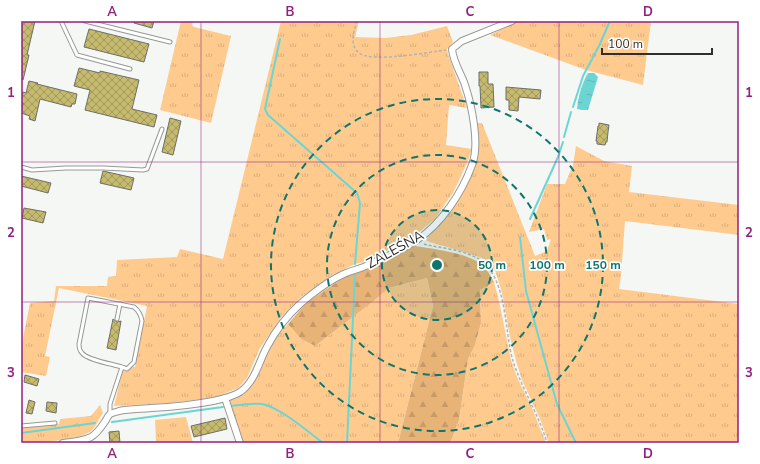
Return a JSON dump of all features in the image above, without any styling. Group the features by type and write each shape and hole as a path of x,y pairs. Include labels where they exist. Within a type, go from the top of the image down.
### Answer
{"street":[{"path":"452,49 462,41 512,21"},
{"name":"ZALEŚNA","path":"110,414 120,411 181,406 233,396 248,385 269,343 290,314 302,303 332,280 345,273 368,265 417,240 440,220 458,195 466,180 473,164 475,153 474,124 470,105 465,86 452,56 452,49"},
{"path":"225,398 240,443"},
{"path":"62,443 83,440 92,436 98,431 110,414"}],"lane":[{"path":"61,21 77,55 130,69"},
{"path":"85,21 170,42"},
{"path":"21,167 32,170 66,168 147,169 162,130"},
{"path":"88,298 134,307 141,315 142,321 134,362 127,369 122,367 88,358 82,354 79,349 88,298"},
{"path":"117,319 120,304"},
{"path":"110,414 110,404 122,367"},
{"path":"21,426 55,423"}],"path":[{"path":"357,21 353,35 353,42 358,53 363,56 416,55 452,49"},
{"path":"417,240 427,245 467,254 485,264 493,274 500,292 513,360 547,443"}],"green space":[{"path":"181,21 193,21 192,25 194,27 231,36 211,123 160,110"},
{"path":"281,21 359,21 355,37 385,38 411,35 447,26 453,42 447,49 448,54 467,108 449,105 446,145 472,149 454,191 435,219 412,238 363,262 355,264 332,275 301,297 282,316 260,348 247,378 238,388 216,397 171,403 114,406 124,365 135,367 147,306 59,288 45,356 50,357 46,376 21,372 21,348 30,303 54,301 56,286 107,286 108,277 116,276 117,260 177,257 180,249 223,259"},
{"path":"519,21 651,21 643,85 586,70 490,35"},
{"path":"478,123 482,123 535,256 547,251 551,239 547,240 544,229 529,232 547,184 565,184 573,165 576,146 604,161 632,166 629,192 739,205 739,235 625,221 619,289 739,304 739,443 549,443 522,380 516,361 502,293 495,270 482,258 426,240 441,222 468,181 474,169 477,156 478,142 476,125"},
{"path":"415,246 451,252 470,258 483,266 494,282 480,290 481,323 475,345 468,359 459,420 451,441 446,443 398,443 433,306 427,278 389,288 315,346 301,339 288,324 306,303 349,274 373,268"},
{"path":"427,278 433,306 398,443 242,443 230,408 230,400 239,397 252,383 271,345 288,324 301,339 315,346 389,288"},
{"path":"494,282 511,360 546,443 446,443 451,441 459,420 468,359 475,345 481,323 480,290"},
{"path":"100,405 103,413 93,429 86,434 68,439 21,443 21,428 59,424 60,419 91,416"},
{"path":"186,417 193,443 156,443 155,420"}],"water":[{"path":"588,73 594,73 598,77 588,110 577,109 581,90"}],"building":[{"path":"21,21 35,21 23,80 21,79"},
{"path":"134,21 154,21 152,28 134,23"},
{"path":"89,29 149,44 144,62 84,47"},
{"path":"79,68 139,80 132,109 157,115 154,127 85,110 90,90 74,86"},
{"path":"479,72 488,72 488,84 493,84 494,107 481,108"},
{"path":"29,81 77,94 75,104 72,104 71,107 40,99 35,121 29,119 30,116 21,113 23,103 21,103 21,101 23,92 26,93"},
{"path":"506,87 541,90 540,99 519,97 518,111 509,110 509,100 506,100"},
{"path":"170,118 181,121 173,155 162,152"},
{"path":"599,123 609,125 607,142 605,145 597,144 596,141"},
{"path":"103,171 134,178 131,190 100,183"},
{"path":"21,176 51,183 48,193 21,186"},
{"path":"24,208 46,212 43,223 22,218"},
{"path":"113,319 117,322 121,321 116,350 107,348"},
{"path":"25,375 39,379 37,386 24,382"},
{"path":"29,400 35,402 32,414 26,413"},
{"path":"47,402 57,403 56,413 46,411"},
{"path":"225,418 227,429 194,437 191,426"},
{"path":"119,431 120,443 110,443 109,432"}],"waterway":[{"path":"573,107 583,76 610,21"},
{"path":"280,39 265,109 268,115 357,193 360,203 355,264"},
{"path":"564,137 571,112"},
{"path":"530,219 558,157 563,142"},
{"path":"520,237 526,291 557,404 576,443"},
{"path":"347,443 355,276"},
{"path":"231,406 246,404 262,404 269,406 294,420 323,443"},
{"path":"112,422 223,407"},
{"path":"21,433 95,423"}]}
